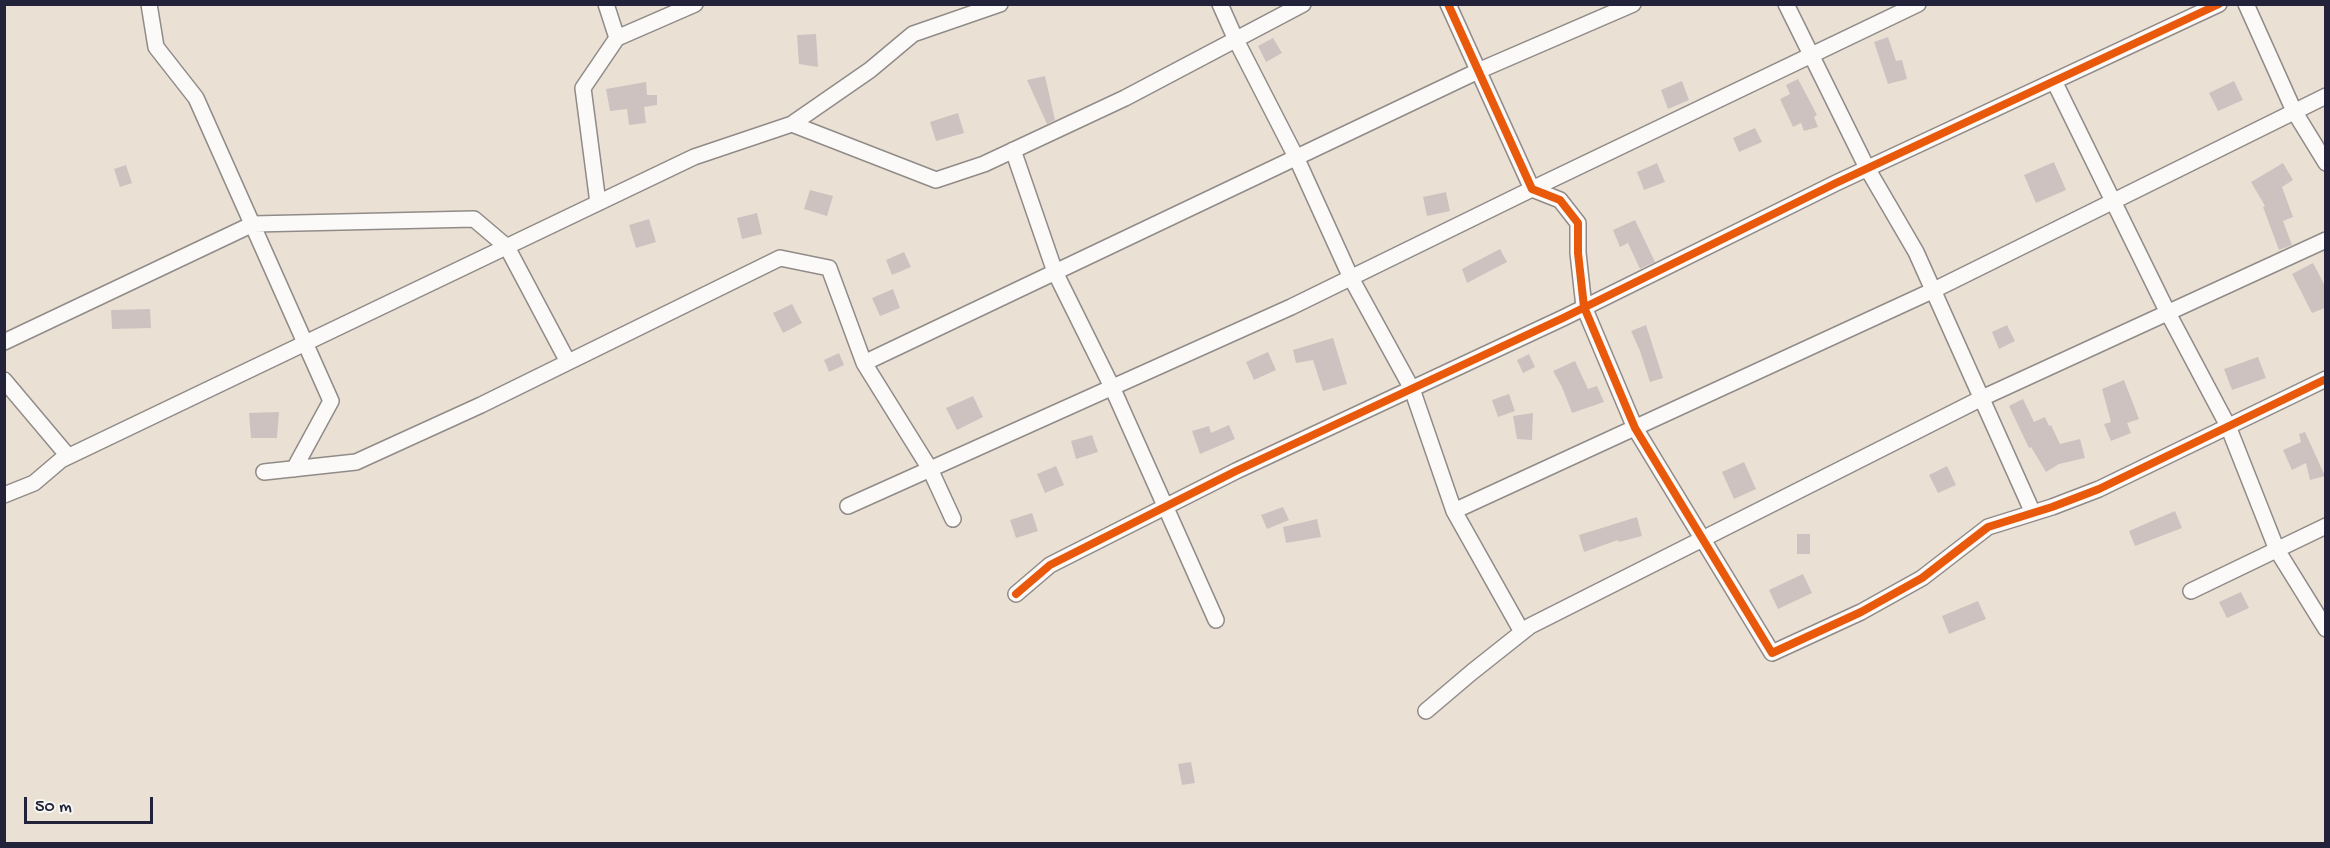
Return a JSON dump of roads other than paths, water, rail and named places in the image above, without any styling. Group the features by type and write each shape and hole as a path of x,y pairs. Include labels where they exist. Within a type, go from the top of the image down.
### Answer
{"street":[{"path":"149,4 156,47 196,98 331,401 294,469"},
{"path":"606,4 617,38"},
{"path":"598,203 583,88 617,38 695,4"},
{"path":"4,495 34,483 68,456 694,157 792,124 870,70 913,34 1000,4"},
{"path":"1220,4 1296,157 1351,278 1412,389 1454,511 1522,632"},
{"path":"792,124 936,180 984,164 1125,98 1304,4"},
{"path":"1448,4 1532,189 1560,200 1578,223 1578,253 1584,307 1635,428 1772,653 1861,612 1922,578 1988,526 2099,489 2325,378"},
{"path":"864,363 1478,70 1633,4"},
{"path":"1786,4 1867,168 1917,252 2032,513"},
{"path":"848,506 1291,307 1918,4"},
{"path":"1016,594 1050,565 1236,471 1584,307 1867,168 2219,4"},
{"path":"2246,4 2294,111 2325,163"},
{"path":"2054,81 2112,202 2228,426 2277,550 2325,629"},
{"path":"1454,511 1934,290 2325,96"},
{"path":"1013,150 1054,272 1112,387 1216,620"},
{"path":"4,342 253,224 474,219 507,247 568,362"},
{"path":"1426,711 1530,626 1982,398 2325,240"},
{"path":"264,472 356,462 482,405 780,258 829,268 864,363 930,469 953,519"},
{"path":"4,380 68,456"},
{"path":"2191,591 2325,526"}]}
